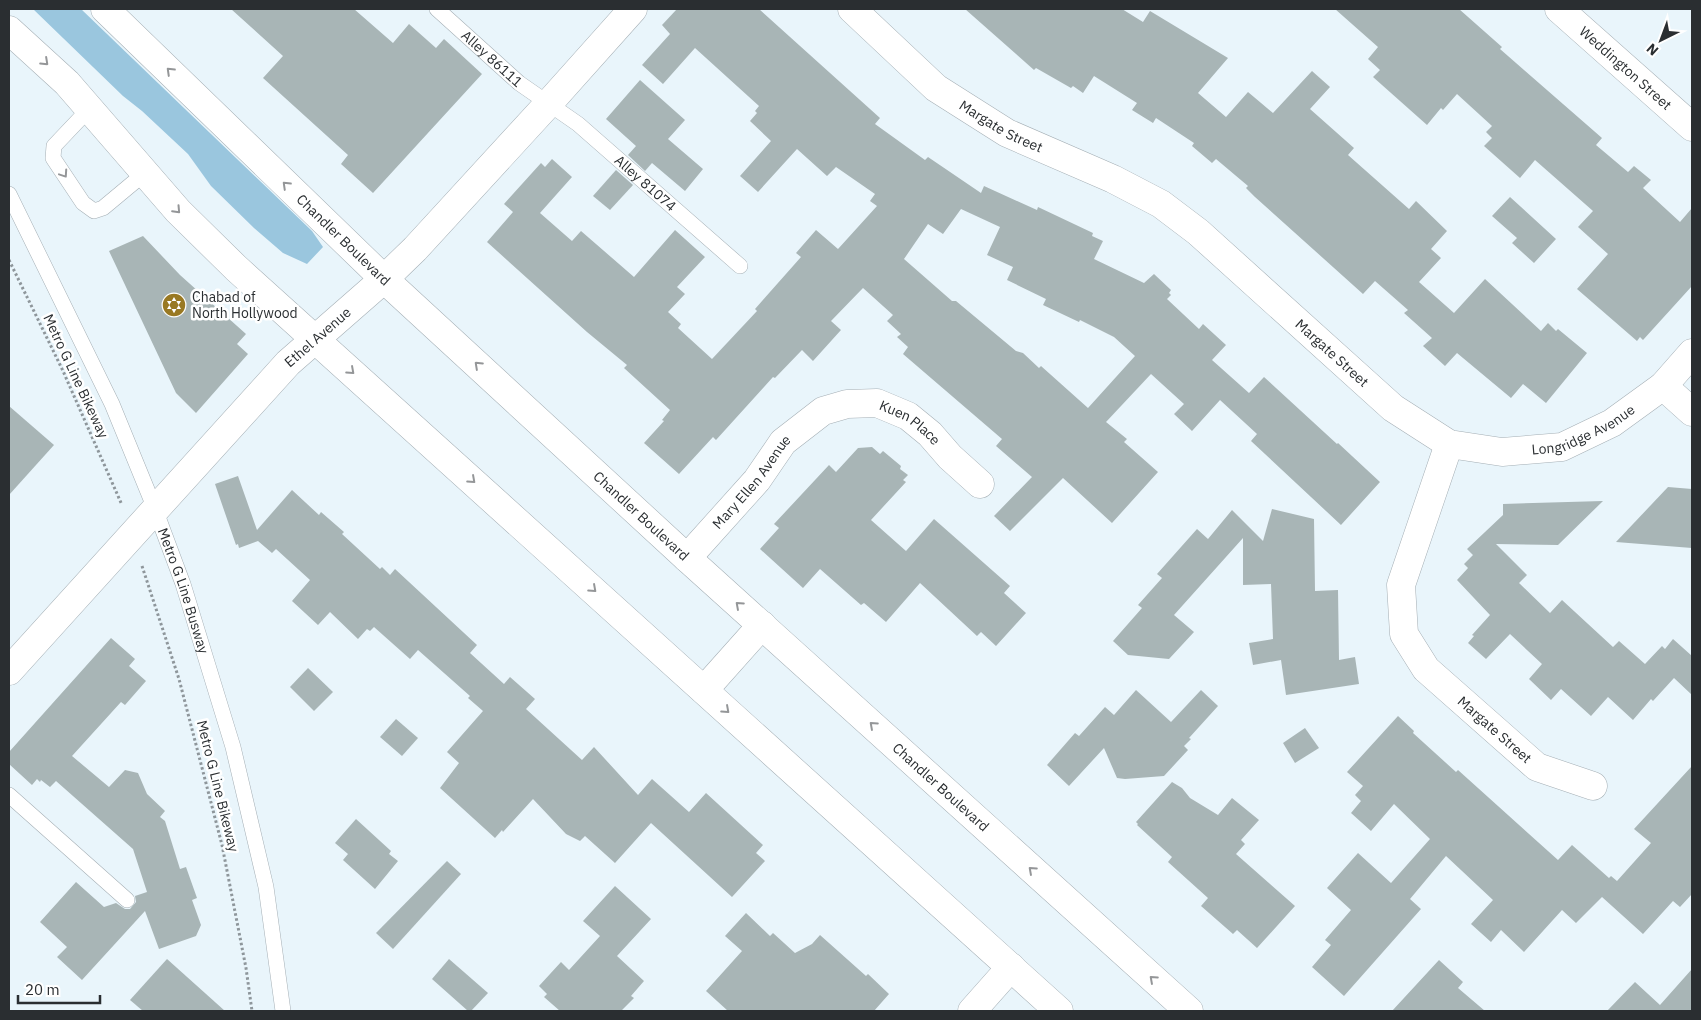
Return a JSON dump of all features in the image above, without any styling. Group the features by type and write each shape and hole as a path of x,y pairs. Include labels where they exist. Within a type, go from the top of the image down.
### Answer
{"street":[{"name":"Chandler Boulevard","path":"105,9 384,279 687,558 1186,1010"},
{"name":"Ethel Avenue","path":"9,670 288,363 384,279 414,249 633,9"},
{"name":"Margate Street","path":"852,9 936,88 1006,133 1113,179 1161,204 1198,232 1393,408 1449,444 1401,585 1404,634 1426,669 1537,767 1593,786"},
{"name":"Weddington Street","path":"1560,9 1692,128"},
{"path":"9,30 67,83 178,210 236,268 1059,1011"},
{"name":"Longridge Avenue","path":"1449,444 1502,452 1562,447 1612,423 1663,386 1692,353"},
{"path":"1663,386 1692,412"},
{"name":"Kuen Place","path":"823,411 847,404 877,403 908,416 930,434 980,484"},
{"name":"Mary Ellen Avenue","path":"687,558 757,480 783,442 823,411"},
{"path":"704,690 762,625"},
{"path":"972,1011 1011,967"}],"lane":[{"name":"Alley 86111","path":"437,9 520,83 549,103"},
{"name":"Alley 81074","path":"549,103 578,124 740,266"},
{"path":"90,108 54,146 53,158 83,203 94,211 103,208 145,173"},
{"name":"Metro G Line Busway","path":"9,194 112,404 183,584 233,747 266,887 283,1011"},
{"path":"9,795 126,900"}],"path":[{"name":"Metro G Line Bikeway","path":"9,260 63,371 121,502"},
{"name":"Metro G Line Bikeway","path":"143,570 179,679 222,845 246,968 252,1011"}],"shaded area":[{"path":"33,9 81,9 312,231 323,247 307,264 283,253 211,186 188,154 123,96"}],"building":[{"path":"231,9 354,9 393,43 409,24 436,48 444,39 482,74 373,193 341,164 348,155 263,78 283,56"},
{"path":"677,9 759,9 880,118 875,124 925,160 928,157 981,193 984,186 1037,210 1038,207 1093,233 1092,236 1103,241 1094,259 1144,283 1154,274 1171,290 1169,293 1171,295 1167,299 1199,329 1203,324 1226,345 1212,360 1249,393 1264,377 1380,482 1341,525 1251,441 1257,434 1220,400 1192,431 1174,414 1184,404 1151,374 1106,422 1127,439 1124,442 1158,472 1112,523 1063,478 1010,531 994,516 1032,477 996,446 1002,439 903,354 908,347 897,337 901,334 887,321 893,315 863,288 831,321 841,330 813,361 802,350 775,378 773,377 716,440 713,437 679,474 644,443 664,421 662,420 670,410 624,368 627,365 587,332 487,242 513,212 504,204 541,163 545,167 552,159 572,177 540,213 572,241 581,231 634,277 675,230 705,257 677,287 685,294 668,312 681,324 678,328 712,359 757,311 755,309 801,257 796,253 816,230 838,249 877,206 870,201 875,194 836,167 827,176 797,149 758,192 740,176 771,141 750,121 757,113 755,111 759,106 695,48 663,84 642,65 670,34 662,25","holes":["961,209 1000,227 987,255 1013,267 1007,280 1046,299 1043,305 1079,322 1080,320 1114,337 1135,356 1088,408 1041,366 1039,368 1023,353 1016,351 956,301 952,301 904,259 928,224 943,234"]},
{"path":"965,9 1122,9 1143,22 1150,11 1228,58 1198,93 1226,117 1248,92 1273,113 1312,71 1330,87 1310,109 1354,148 1348,155 1409,209 1416,201 1447,231 1431,249 1441,258 1419,282 1454,313 1485,279 1541,331 1548,323 1587,353 1546,403 1523,384 1511,398 1457,353 1445,366 1423,346 1432,338 1404,313 1408,310 1375,281 1363,294 1255,197 1246,188 1248,186 1216,159 1212,163 1192,146 1194,143 1156,118 1153,123 1132,110 1137,103 1094,76 1083,93 1036,68 1034,70"},
{"path":"1335,9 1459,9 1502,47 1500,49 1602,138 1596,145 1628,172 1634,166 1651,180 1643,188 1680,222 1692,208 1692,286 1643,340 1640,337 1637,341 1577,289 1608,254 1578,227 1593,211 1535,160 1520,178 1484,146 1492,138 1486,132 1492,126 1457,94 1443,110 1441,108 1427,125 1373,77 1380,70 1368,59 1378,47"},
{"path":"640,80 685,120 668,139 703,169 685,191 652,163 645,171 628,155 636,146 606,119"},
{"path":"616,170 633,185 610,210 593,196"},
{"path":"1510,197 1556,239 1534,263 1512,243 1517,238 1492,216"},
{"name":"Chabad of North Hollywood","path":"143,236 180,275 246,334 237,344 248,354 196,413 176,393 109,251"},
{"path":"9,406 54,445 9,495"},
{"path":"872,447 880,454 883,451 901,466 900,469 908,475 903,480 906,482 871,520 906,551 934,519 1010,586 1004,593 1026,613 996,646 981,632 977,636 920,583 886,622 864,603 861,605 820,569 803,588 760,549 779,528 774,524 829,465 836,472 858,448"},
{"path":"238,476 257,530 292,490 319,515 321,512 344,532 342,534 380,569 382,567 390,575 395,569 477,645 470,653 504,684 510,677 535,699 526,709 582,760 594,747 638,795 652,779 689,812 706,793 763,845 756,853 765,861 732,897 651,823 615,863 585,836 580,841 566,834 533,799 503,832 502,830 495,838 440,788 459,763 447,752 483,711 468,698 470,696 418,650 410,659 374,627 370,631 367,629 358,639 330,612 318,625 292,601 310,580 276,549 272,553 258,541 239,548 238,544 236,545 215,484"},
{"path":"1668,487 1692,489 1692,548 1616,542"},
{"path":"1603,501 1558,545 1496,544 1527,575 1519,583 1550,613 1562,600 1613,647 1619,641 1645,664 1662,646 1665,649 1673,639 1692,656 1692,695 1674,678 1653,701 1651,699 1633,720 1608,697 1591,716 1561,689 1551,700 1529,679 1542,664 1510,634 1486,659 1468,643 1474,636 1472,635 1490,615 1457,580 1468,568 1464,564 1473,555 1467,549 1503,515 1503,504"},
{"path":"1272,509 1314,519 1315,591 1338,590 1339,660 1355,657 1359,684 1286,695 1281,660 1253,665 1249,643 1273,639 1271,584 1243,585 1243,538 1174,615 1194,632 1169,659 1128,655 1113,641 1142,608 1138,605 1162,578 1157,574 1197,529 1208,539 1232,510 1263,541"},
{"path":"111,638 135,659 129,666 146,681 125,705 121,702 72,756 109,787 125,770 138,773 147,794 165,811 160,817 165,821 180,869 186,867 197,898 192,900 201,925 196,936 159,949 145,911 82,980 57,957 67,947 40,922 76,882 104,907 116,903 125,909 130,909 136,902 135,896 147,892 133,849 56,781 50,787 37,779 32,785 9,764 9,752"},
{"path":"308,668 333,692 314,711 290,687"},
{"path":"1136,690 1171,722 1201,690 1218,706 1189,738 1191,739 1184,746 1188,750 1164,776 1117,778 1104,748 1069,786 1047,765 1075,733 1079,736 1105,707 1114,715"},
{"path":"1398,716 1414,731 1413,733 1456,772 1458,770 1558,860 1572,845 1609,878 1611,876 1617,881 1651,843 1634,829 1692,766 1692,894 1680,907 1673,901 1643,934 1602,897 1576,923 1562,910 1524,952 1501,930 1491,942 1471,924 1493,900 1446,856 1410,899 1421,909 1344,996 1312,967 1331,945 1325,940 1351,910 1327,888 1358,853 1391,883 1430,839 1394,804 1371,831 1351,813 1361,801 1355,795 1363,786 1347,772"},
{"path":"396,719 418,738 402,756 380,737"},
{"path":"1305,728 1319,748 1295,763 1283,743"},
{"path":"1172,782 1182,788 1190,798 1218,815 1232,798 1259,820 1241,840 1245,844 1236,854 1295,906 1257,948 1237,930 1233,934 1201,906 1208,898 1168,862 1172,857 1137,825 1136,822"},
{"path":"356,819 391,851 389,854 398,861 375,889 343,860 348,854 335,843"},
{"path":"447,861 461,874 393,949 376,933"},
{"path":"615,886 651,919 617,956 644,981 631,996 634,998 621,1011 560,1011 544,997 547,994 539,986 561,962 569,970 600,936 583,921"},
{"path":"746,913 770,936 773,933 795,953 812,944 820,935 866,976 868,974 889,994 874,1011 728,1011 706,991 742,951 725,936"},
{"path":"167,959 225,1011 143,1011 130,1000"},
{"path":"449,959 488,993 471,1011 468,1011 432,979"},
{"path":"1439,960 1463,982 1458,988 1485,1011 1392,1011"},
{"path":"1692,969 1692,1011 1607,1011 1635,982 1660,1005"}],"place":[{"name":"Chabad of North Hollywood","path":"174,305"}]}
